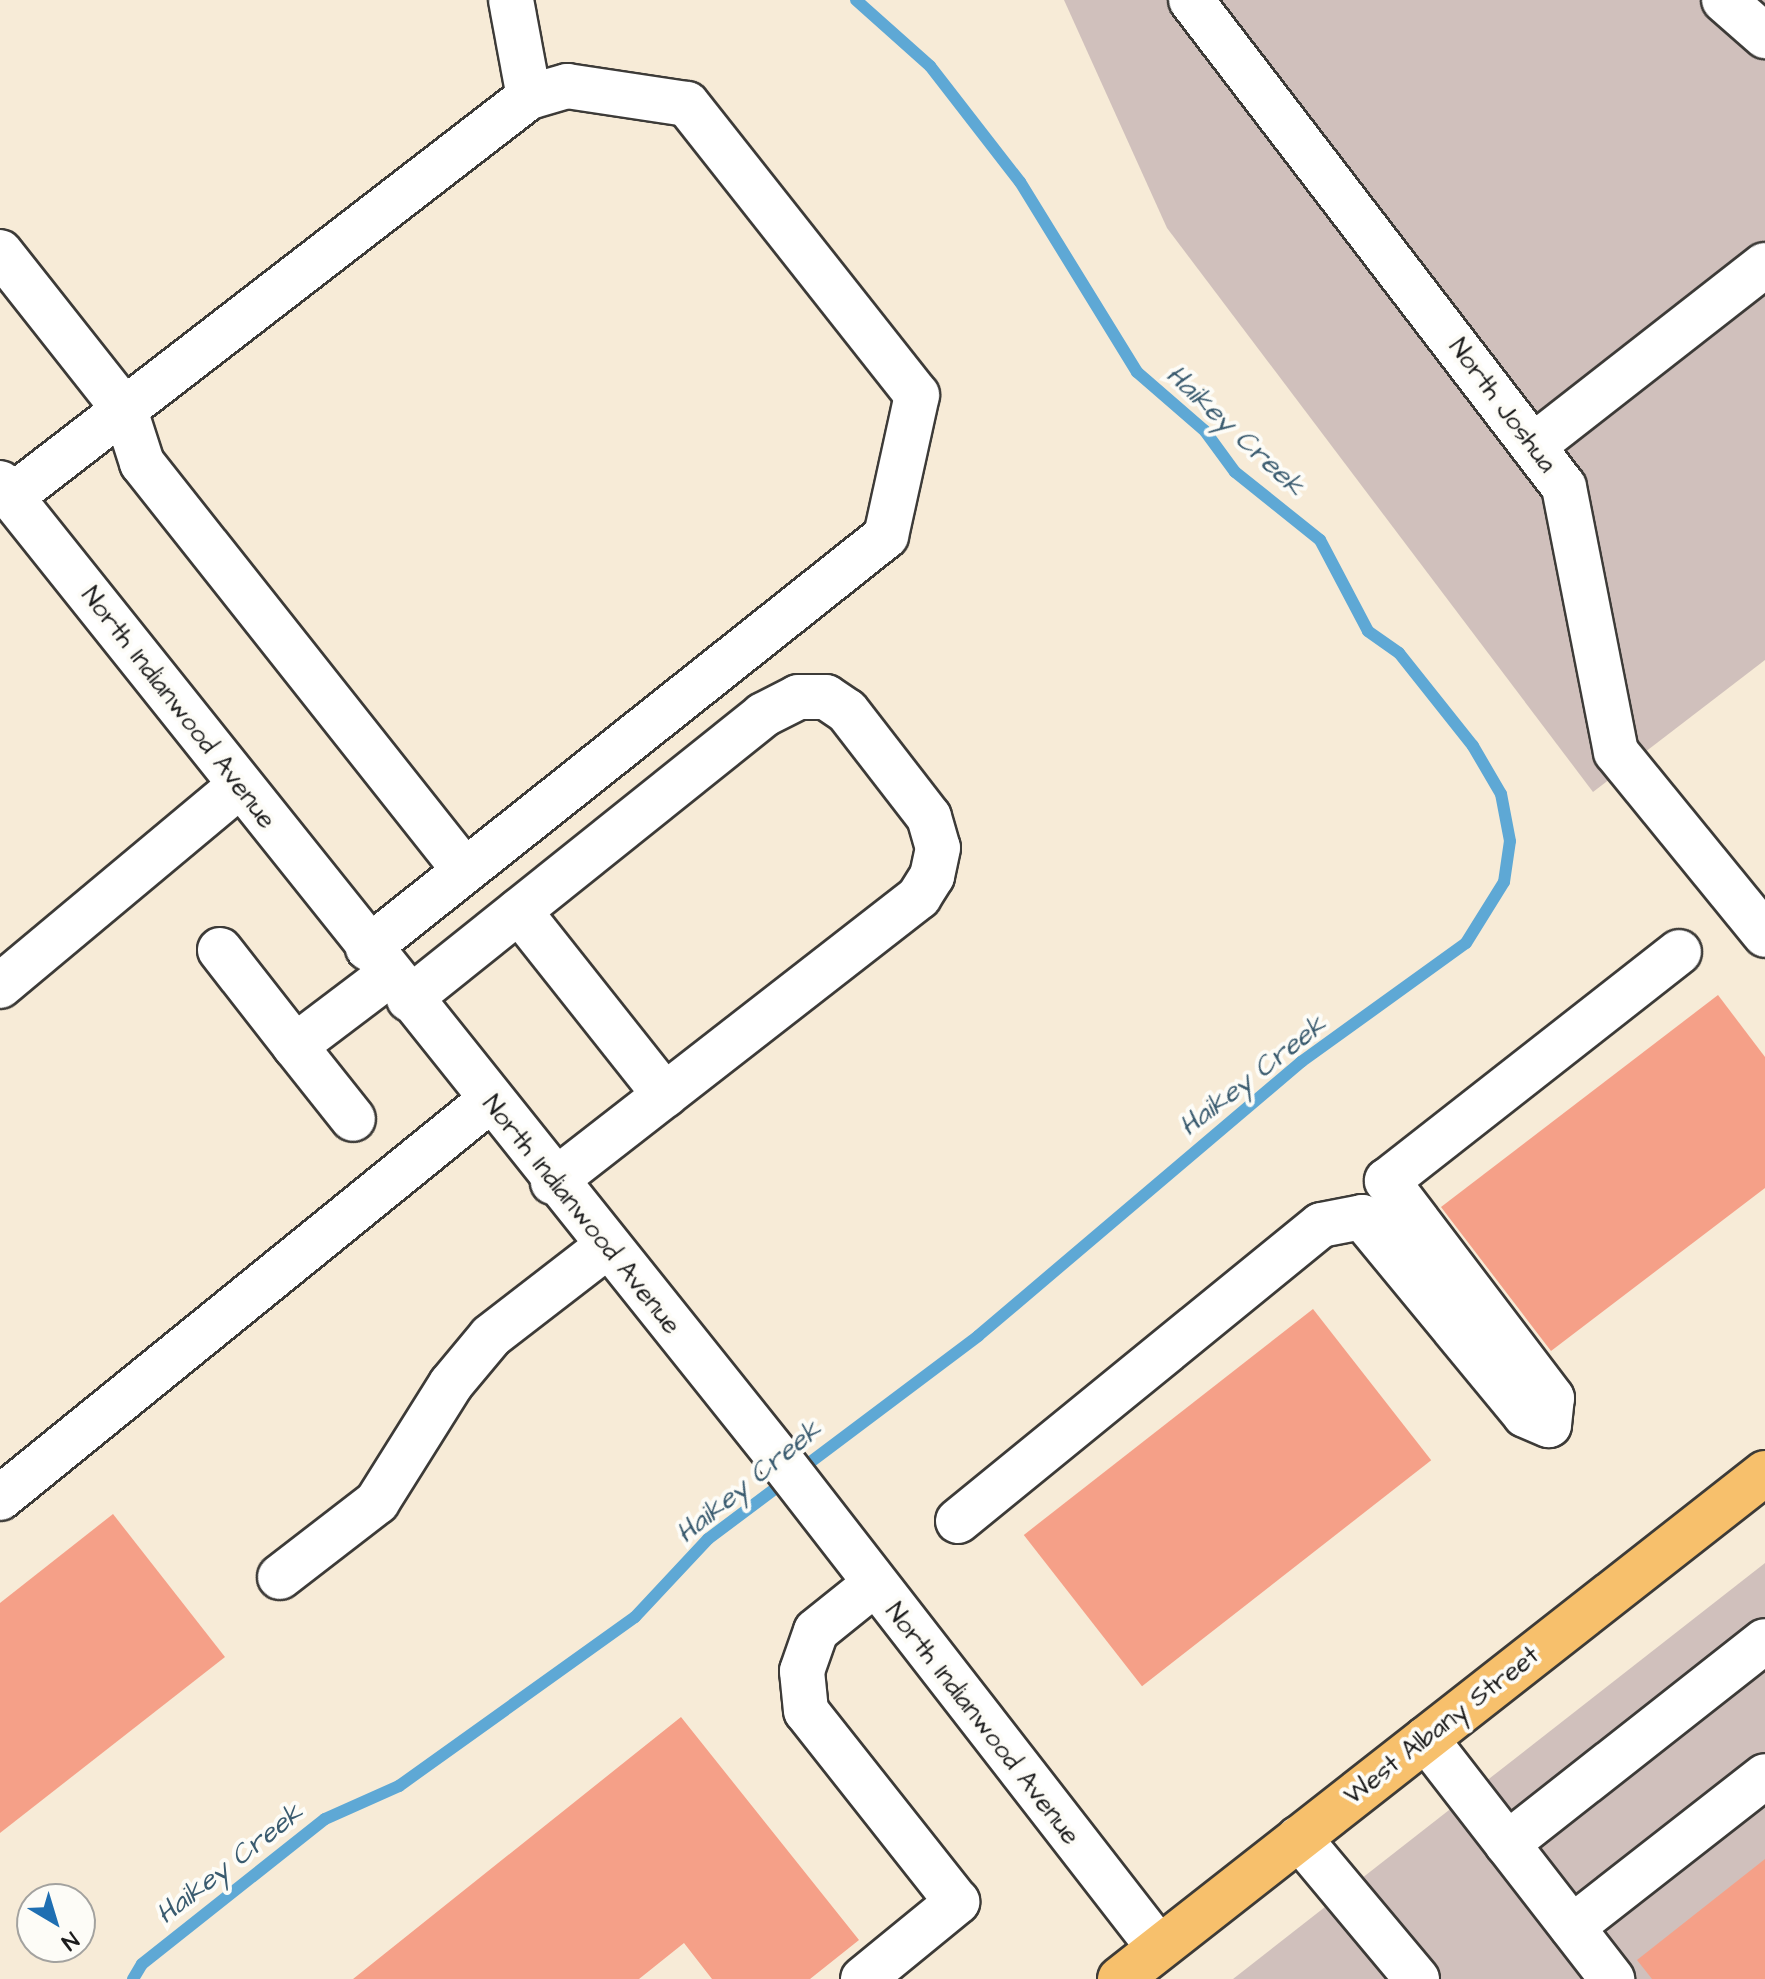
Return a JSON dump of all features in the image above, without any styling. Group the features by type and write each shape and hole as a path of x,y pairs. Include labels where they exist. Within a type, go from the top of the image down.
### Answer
{"main road":[{"name":"West Albany Street","path":"1120,1979 1765,1473"}],"street":[{"path":"511,0 529,97"},
{"name":"North Joshua","path":"1191,0 1564,487 1616,752 1765,935"},
{"path":"1724,0 1765,36"},
{"path":"6,490 125,410 529,97 567,86 687,104 917,395 886,536 465,871 389,974"},
{"path":"0,252 125,410 142,463 465,871"},
{"path":"1533,446 1765,265"},
{"name":"North Indianwood Avenue","path":"6,490 605,1248 778,1457 872,1586 1159,1948"},
{"path":"295,1046 389,974 519,911 763,715 798,697 826,697 856,723 929,817 938,848 932,876 919,897 553,1182"},
{"path":"0,986 239,786"},
{"path":"519,911 665,1095"},
{"path":"220,950 353,1119"},
{"path":"958,1521 1321,1225 1362,1217 1525,1415 1549,1425 1552,1398 1387,1181 1679,952"},
{"path":"0,1498 489,1101"},
{"path":"280,1577 377,1502 451,1384 491,1336 605,1248"},
{"path":"863,1979 957,1902 806,1711 802,1671 816,1631 872,1586"},
{"path":"1507,1844 1765,1641"},
{"path":"1426,1739 1612,1979"},
{"path":"1572,1927 1765,1776"},
{"path":"1299,1838 1417,1979"}],"shaded area":[{"path":"1064,0 1765,0 1765,660 1593,792 1167,228"},
{"path":"1765,1563 1765,1979 1233,1979"}],"building":[{"path":"1718,995 1765,1057 1765,1188 1551,1351 1441,1207"},
{"path":"1313,1309 1431,1460 1142,1686 1024,1535"},
{"path":"113,1514 225,1657 0,1833 0,1603"},
{"path":"681,1717 859,1940 810,1979 712,1979 684,1943 639,1979 353,1979"},
{"path":"1765,1859 1765,1979 1652,1979 1637,1960"}],"waterway":[{"name":"Haikey Creek","path":"133,1979 142,1964 325,1819 399,1786 635,1617 708,1539 978,1336 1301,1062 1466,943 1504,882 1510,841 1501,794 1473,746 1399,653 1368,631 1320,540 1235,472 1205,431 1137,372 1020,182 930,66 856,0"}]}
